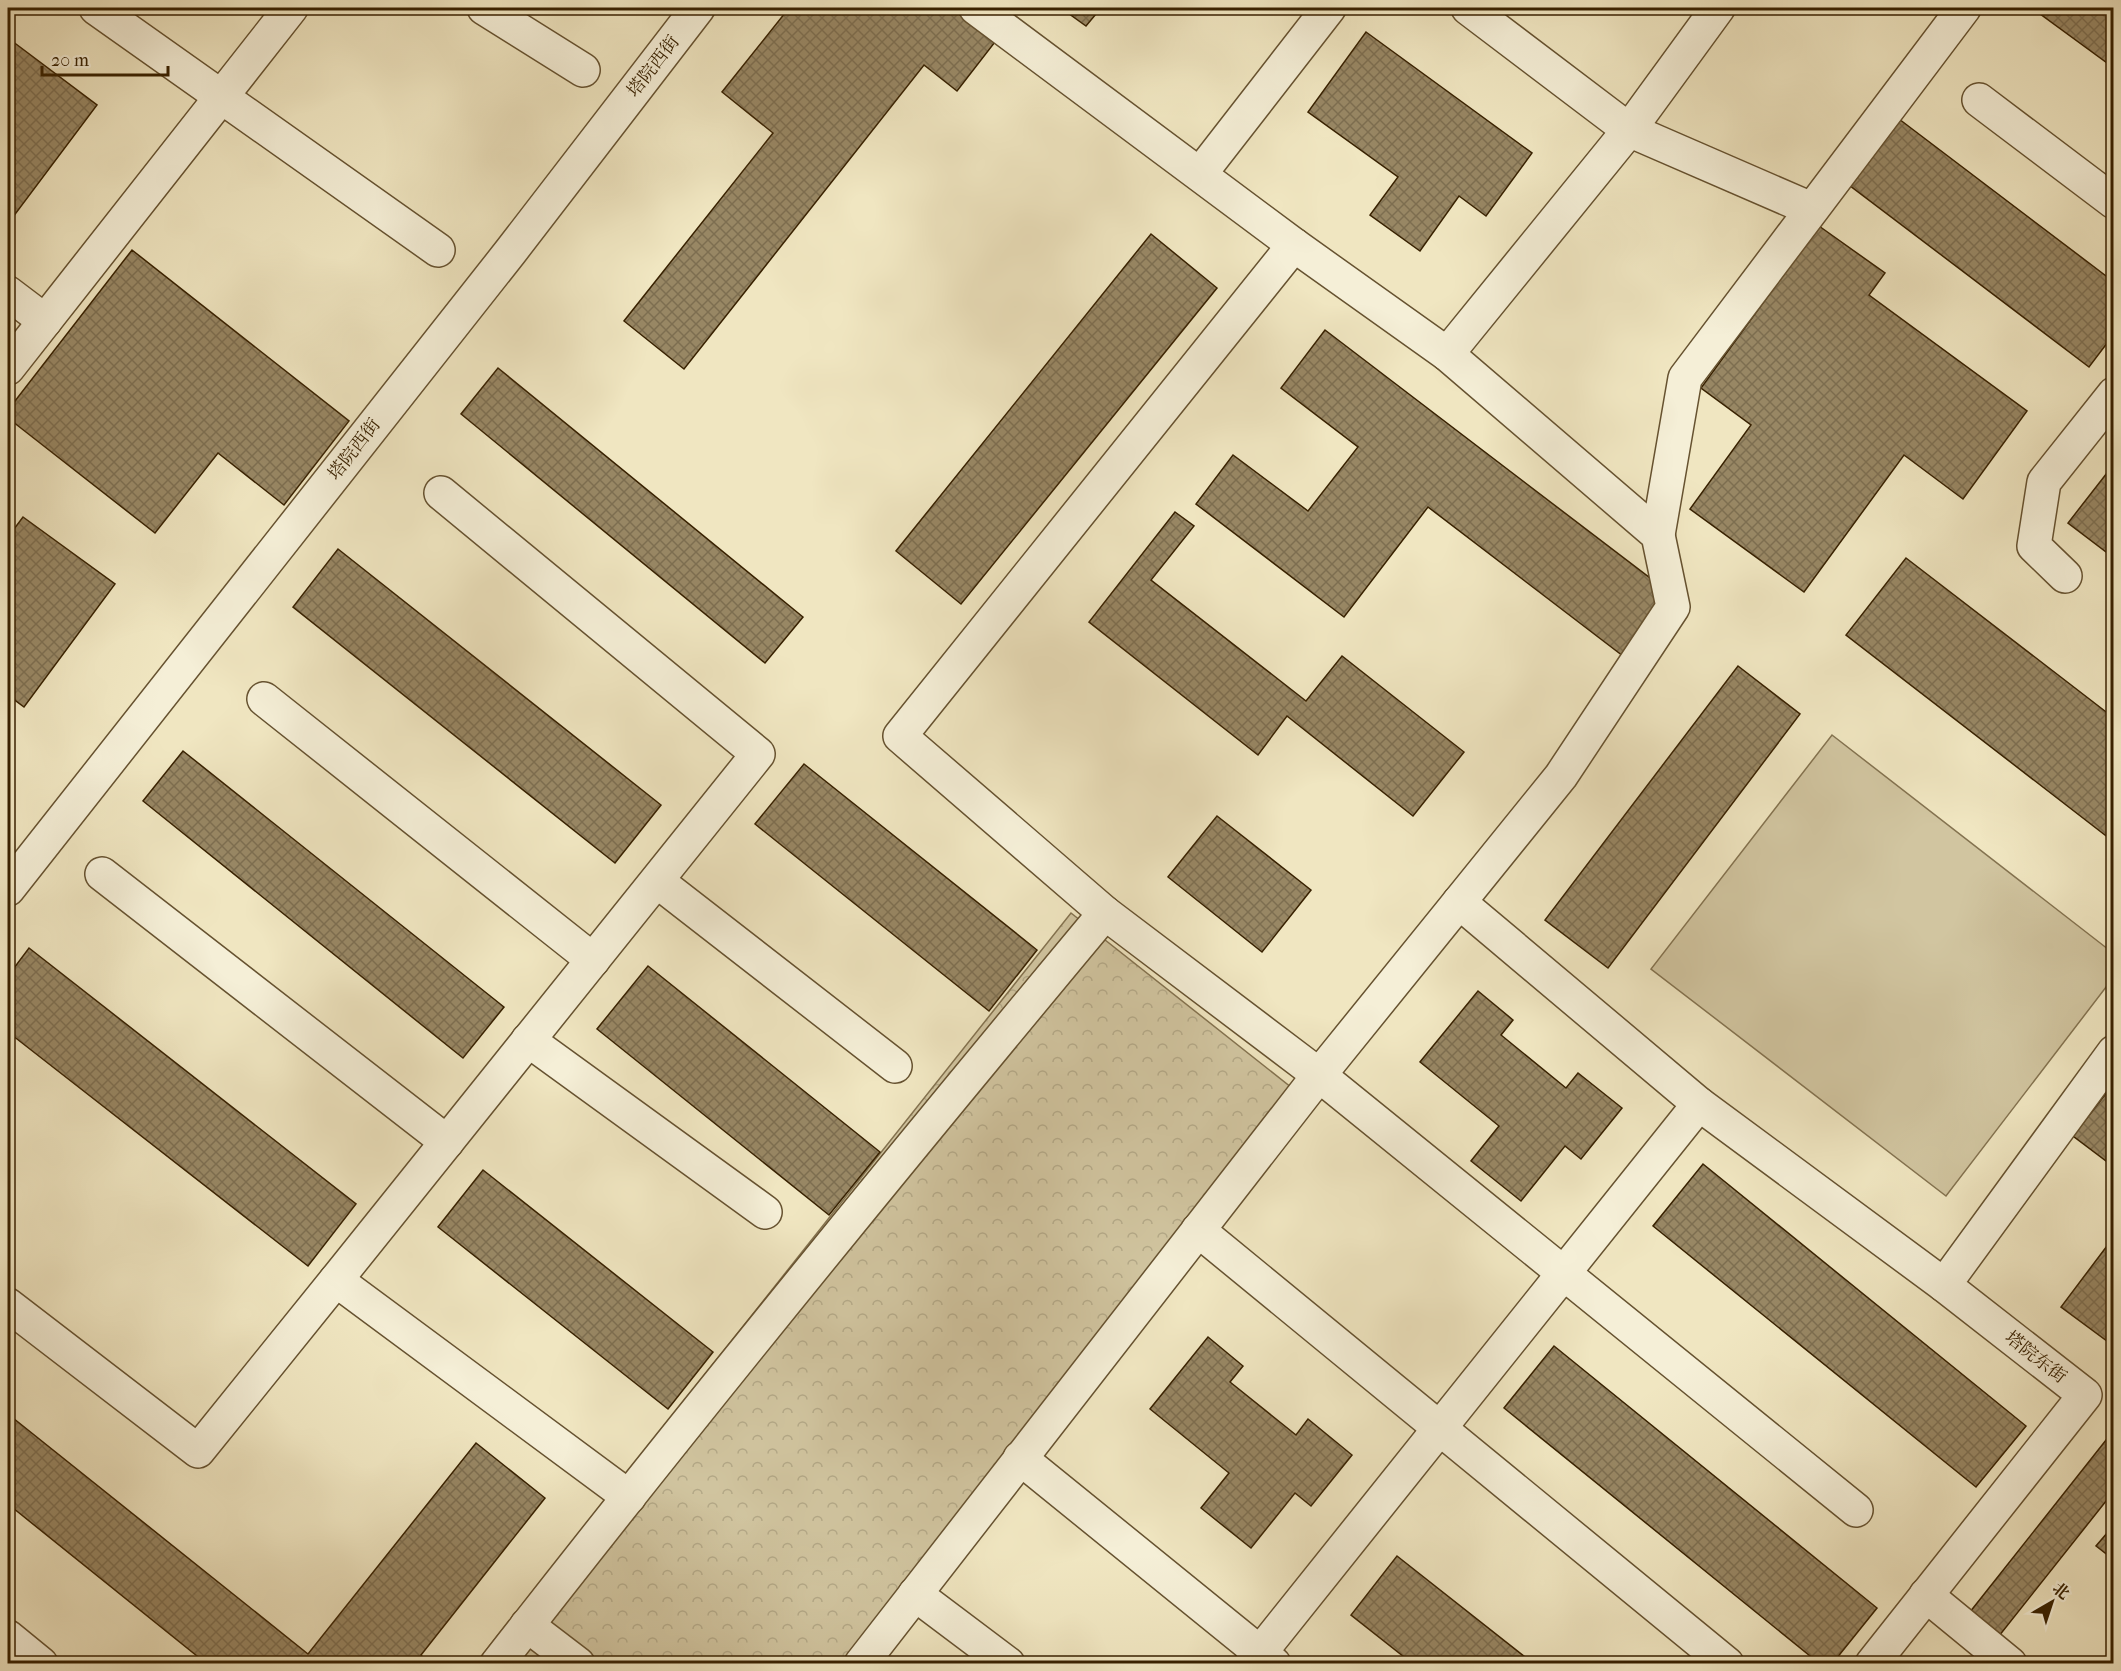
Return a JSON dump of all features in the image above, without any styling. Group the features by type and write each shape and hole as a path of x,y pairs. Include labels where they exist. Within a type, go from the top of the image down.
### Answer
{"street":[{"path":"96,8 438,250"},
{"path":"8,368 291,8"},
{"path":"483,8 583,70"},
{"name":"塔院西街","path":"8,889 511,251 698,8"},
{"path":"976,8 1294,245 1447,354 1658,535"},
{"path":"1200,174 1329,8"},
{"path":"1468,8 1629,130 1811,209"},
{"path":"1447,354 1629,130 1718,8"},
{"path":"861,1664 1319,1075 1561,776 1673,607 1658,535 1685,378 1964,8"},
{"path":"1979,100 2114,202"},
{"path":"1294,245 900,736 1105,913 1319,1075 1856,1510"},
{"path":"8,293 45,321"},
{"path":"2065,576 2034,546 2044,482 2114,394"},
{"path":"8,1305 198,1451 758,754 441,493"},
{"path":"264,699 593,960"},
{"path":"102,874 447,1142"},
{"path":"657,881 895,1066"},
{"path":"1459,902 1699,1104 1944,1285 2114,1052"},
{"path":"497,1664 628,1497 1105,913"},
{"path":"528,1040 765,1212"},
{"path":"1020,1458 1261,1660 1440,1427 1699,1104"},
{"path":"1198,1230 1727,1664"},
{"path":"336,1280 628,1497"},
{"name":"塔院东街","path":"1872,1664 2085,1395 1944,1285"},
{"path":"915,1594 1008,1664"},
{"path":"1926,1595 2010,1664"},
{"path":"527,1625 578,1664"},
{"path":"8,1637 41,1664"}],"green space":[{"path":"1832,735 2113,953 2113,978 1946,1196 1651,969"},
{"path":"1071,913 1306,1099 855,1663 475,1664"}],"building":[{"path":"789,8 951,8 995,42 957,91 924,65 684,369 624,321 773,133 722,92"},
{"path":"1061,8 1101,8 1086,26"},
{"path":"2032,8 2114,8 2114,68"},
{"path":"1366,32 1532,153 1486,216 1459,196 1420,251 1370,215 1398,177 1308,112"},
{"path":"8,38 97,105 13,217 8,213"},
{"path":"1899,119 2114,282 2114,334 2089,367 1849,185"},
{"path":"1819,226 1885,273 1869,295 2027,411 1963,499 1904,455 1804,592 1690,509 1751,425 1701,388"},
{"path":"1151,234 1217,288 961,604 896,551"},
{"path":"132,250 349,421 284,505 218,453 155,533 8,418 8,410"},
{"path":"1325,330 1671,594 1623,656 1428,507 1344,617 1196,504 1233,455 1308,511 1358,447 1281,388"},
{"path":"498,368 803,617 765,663 461,414"},
{"path":"2114,464 2114,558 2068,523"},
{"path":"1175,512 1194,526 1151,580 1306,701 1342,656 1464,752 1413,816 1287,716 1258,755 1089,622"},
{"path":"23,517 115,584 24,707 8,695 8,537"},
{"path":"338,549 661,805 615,863 293,607"},
{"path":"1906,558 2114,718 2114,842 1846,635"},
{"path":"1738,666 1800,714 1608,968 1545,920"},
{"path":"183,751 504,1007 463,1058 143,801"},
{"path":"804,764 1037,950 989,1011 755,824"},
{"path":"1217,816 1311,890 1262,952 1168,877"},
{"path":"29,948 356,1204 308,1266 8,1032 8,976"},
{"path":"648,966 880,1152 829,1215 597,1029"},
{"path":"1478,991 1513,1020 1501,1035 1566,1088 1578,1073 1622,1108 1581,1159 1565,1146 1521,1201 1471,1161 1499,1126 1420,1062"},
{"path":"2114,1083 2114,1167 2073,1136"},
{"path":"1703,1164 2026,1426 1976,1487 1653,1226"},
{"path":"483,1170 713,1352 668,1409 438,1227"},
{"path":"2110,1242 2114,1244 2114,1341 2111,1344 2061,1307"},
{"path":"1208,1337 1243,1366 1230,1382 1296,1435 1308,1419 1352,1455 1311,1506 1295,1493 1251,1548 1201,1508 1229,1473 1150,1409"},
{"path":"1554,1346 1877,1608 1832,1664 1820,1664 1504,1408"},
{"path":"8,1414 308,1654 476,1443 545,1498 421,1655 429,1664 207,1664 8,1504"},
{"path":"2114,1430 2114,1491 1999,1636 1970,1612"},
{"path":"2114,1525 2114,1560 2096,1546"},
{"path":"1397,1556 1534,1664 1413,1664 1351,1615"}]}
